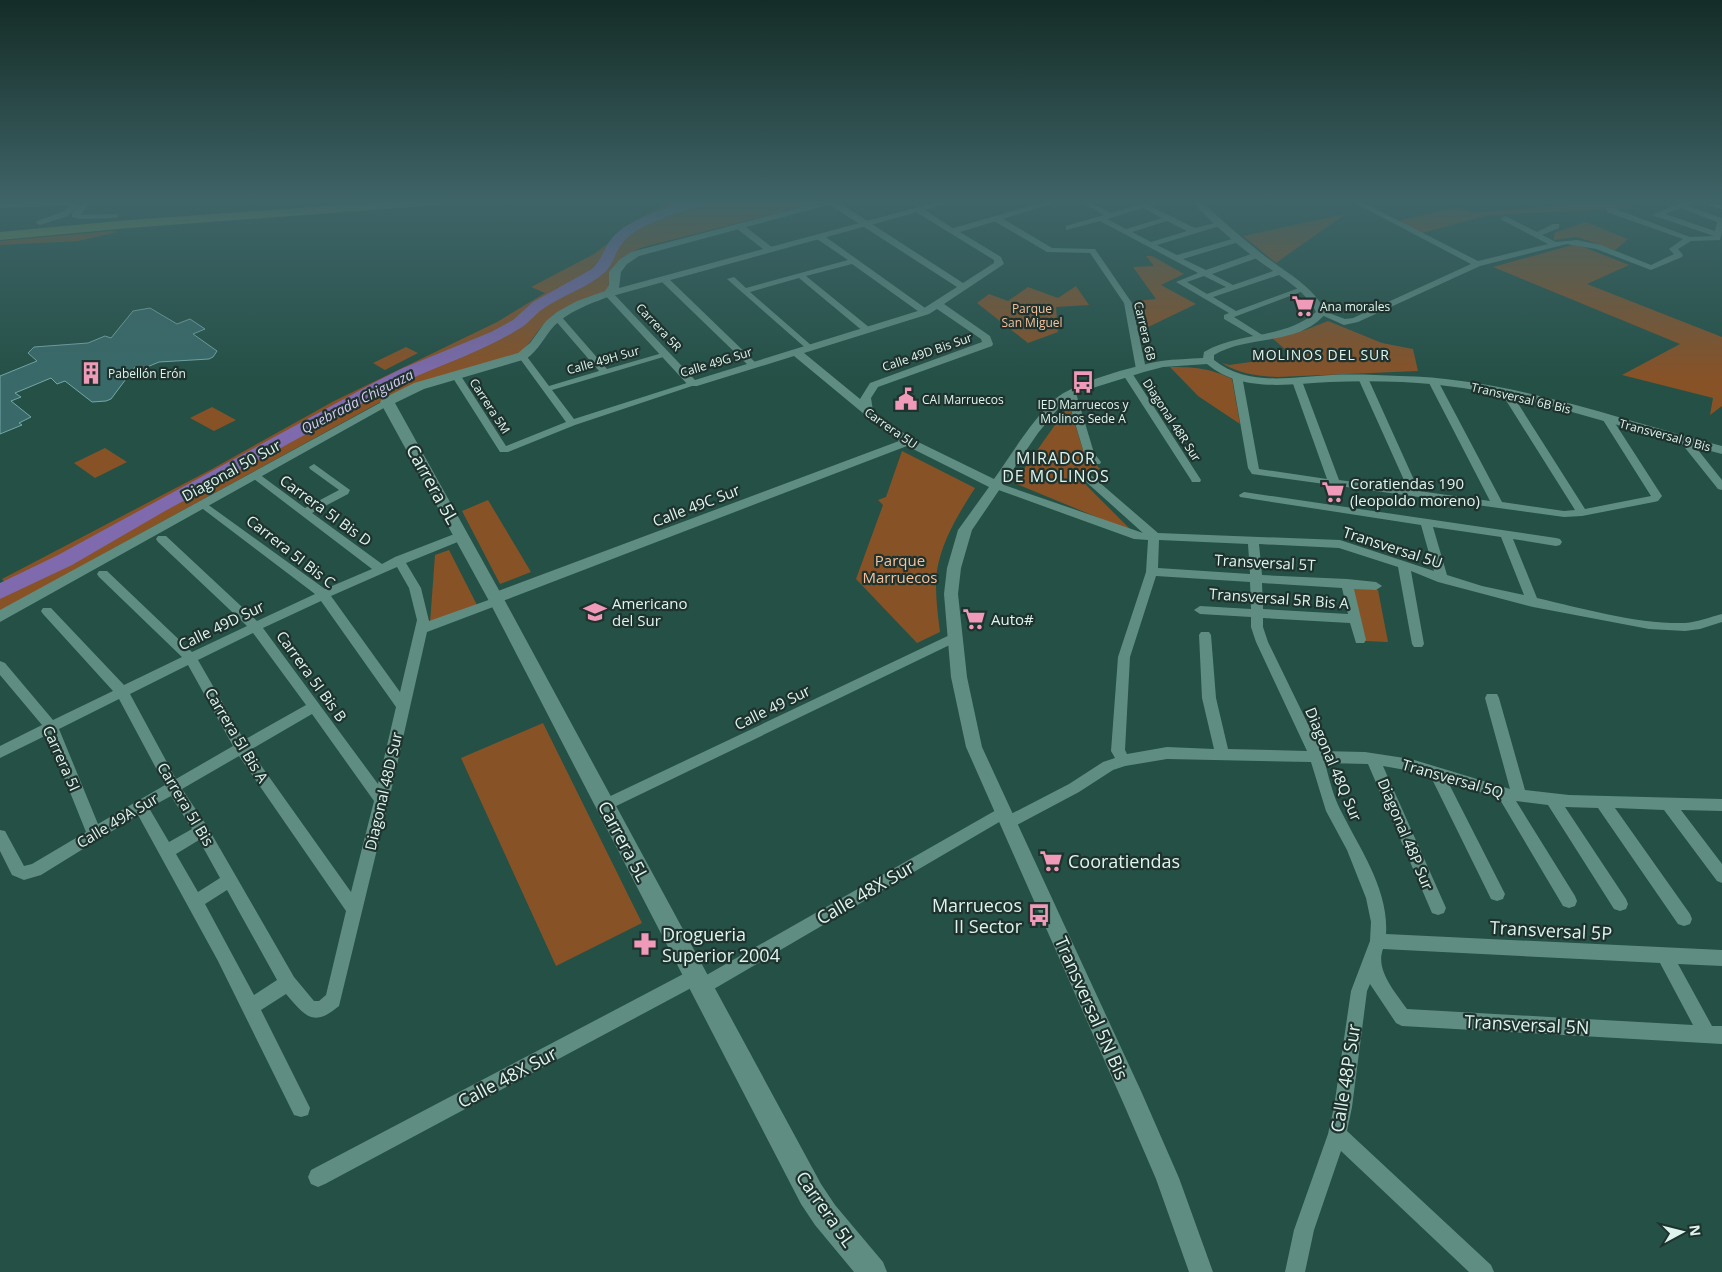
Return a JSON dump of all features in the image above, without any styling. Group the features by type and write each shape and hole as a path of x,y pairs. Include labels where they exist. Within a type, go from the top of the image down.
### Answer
{"main road":[{"path":"609,294 614,288 614,275 618,266 624,261"},
{"path":"522,356 533,347 545,329 558,317 576,306 609,294 728,261"},
{"name":"Diagonal 50 Sur","path":"387,402 419,386 522,356"},
{"name":"Carrera 5L","path":"387,402 496,599 811,1194 825,1215 873,1272"}],"street":[{"path":"744,291 853,261"},
{"path":"855,261 925,312"},
{"path":"923,261 962,287"},
{"name":"Calle 49G Sur","path":"504,450 572,422 925,312 999,264 999,261"},
{"name":"Carrera 6B","path":"1098,261 1128,304 1141,369"},
{"path":"1182,261 1233,288"},
{"path":"1239,261 1180,282 1264,338"},
{"path":"1265,261 1302,290 1318,305 1321,313 1344,322 1355,320 1477,264 1488,261"},
{"path":"1472,261 1477,264"},
{"path":"1633,261 1651,268 1665,261"},
{"path":"1206,298 1279,272"},
{"path":"801,276 867,330"},
{"path":"664,279 753,365"},
{"path":"731,279 809,348"},
{"path":"1232,316 1302,290"},
{"name":"Carrera 5R","path":"609,294 693,384"},
{"name":"Calle 49D Bis Sur","path":"868,412 865,398 874,386 988,344 986,338 937,304"},
{"path":"1096,462 1089,453 1071,393 1141,369 1163,364 1209,361 1208,354 1218,348 1298,328 1321,313"},
{"path":"558,317 605,372"},
{"name":"Carrera 5U","path":"796,352 868,412 908,442 997,486"},
{"name":"Calle 49H Sur","path":"546,389 666,355"},
{"path":"522,356 572,422"},
{"name":"Transversal 6B Bis","path":"1209,361 1221,370 1237,376 1268,382 1363,378 1433,380 1507,394 1608,420"},
{"name":"Diagonal 48R Sur","path":"1127,373 1196,480"},
{"name":"Carrera 5M","path":"456,375 504,450"},
{"path":"1237,376 1253,468 1256,472 1564,514 1582,513 1654,499 1657,496 1608,420"},
{"path":"1363,378 1415,494"},
{"path":"1433,380 1498,505"},
{"path":"1297,381 1334,482"},
{"name":"Transversal 5N Bis","path":"1071,393 1058,402 1047,415 965,530 954,568 951,594 954,638 963,699 974,747 1133,1099 1167,1178 1201,1272"},
{"path":"1507,394 1582,513"},
{"name":"Diagonal 50 Sur","path":"0,617 128,544 387,402"},
{"name":"Transversal 9 Bis","path":"1608,420 1722,450"},
{"name":"Calle 49C Sur","path":"421,628 908,442"},
{"path":"1686,442 1721,486"},
{"path":"304,512 343,494 345,490 314,468"},
{"name":"Carrera 5I Bis D","path":"255,476 379,568"},
{"path":"1088,478 1154,536 1152,572 1124,657 1118,752 1124,760"},
{"name":"Transversal 5U","path":"997,486 1129,535 1340,544 1442,579 1533,603 1649,625 1700,625 1722,618"},
{"path":"1244,495 1556,542"},
{"name":"Carrera 5I Bis C","path":"203,504 323,594 402,705"},
{"path":"1426,523 1442,579"},
{"path":"1506,535 1533,603"},
{"name":"Calle 49D Sur","path":"0,752 323,594 379,568 461,536"},
{"name":"Carrera 5I Bis B","path":"162,539 255,626 382,800"},
{"name":"Diagonal 48Q Sur","path":"1253,541 1257,627 1262,642 1317,758 1320,775 1333,811 1354,848 1374,898 1379,922 1375,949"},
{"name":"Diagonal 48D Sur","path":"310,1009 322,1009 333,1000 382,800 402,705 423,620 415,588 399,560"},
{"path":"1404,566 1418,644"},
{"name":"Transversal 5T","path":"1152,572 1376,586"},
{"name":"Carrera 5I Bis A","path":"103,574 191,658 241,748 354,910"},
{"path":"1348,583 1360,640"},
{"name":"Transversal 5R Bis A","path":"1200,610 1356,619"},
{"name":"Carrera 5I Bis","path":"46,611 122,692 173,787 202,830 288,983 310,1009"},
{"path":"1205,635 1209,698 1222,755"},
{"name":"Calle 49 Sur","path":"605,805 954,638"},
{"name":"Carrera 5I","path":"0,666 51,727 94,834"},
{"path":"1492,698 1512,795 1569,901"},
{"name":"Calle 49A Sur","path":"0,836 17,870 24,873 36,870 140,806 314,707"},
{"name":"Transversal 5Q","path":"1124,760 1167,753 1373,759 1395,761 1512,795 1602,802 1722,805"},
{"name":"Diagonal 48P Sur","path":"1373,759 1438,908"},
{"name":"Calle 48X Sur","path":"318,1177 698,982 1006,818 1074,788 1108,766 1124,760"},
{"path":"1436,773 1497,894"},
{"path":"1552,799 1620,904"},
{"path":"1602,802 1684,919"},
{"path":"1669,805 1722,876"},
{"path":"140,806 167,851 252,1007 301,1108"},
{"path":"167,851 202,830"},
{"path":"194,902 230,880"},
{"name":"Transversal 5P","path":"1375,949 1722,958"},
{"name":"Transversal 5N","path":"1375,949 1378,982 1402,1017 1715,1035"},
{"name":"Calle 48P Sur","path":"1295,1272 1304,1230 1337,1134 1343,1107 1359,992 1375,949"},
{"path":"1665,956 1715,1035"},
{"path":"252,1007 288,983"},
{"path":"1337,1134 1484,1272"}],"green space":[{"path":"580,261 619,261 611,273 607,290 548,321 517,355 406,388 0,612 0,588 7,585 2,579 212,469 334,401 497,322 545,293 531,287"},
{"path":"1150,261 1162,261 1184,274 1161,285 1196,304 1142,330 1135,301 1156,299 1133,267 1154,266"},
{"path":"1513,261 1620,261 1629,265 1587,284 1722,337 1722,406 1710,415 1713,398 1622,375 1680,344 1493,267"},
{"name":"Parque San Miguel","path":"1076,286 1089,305 1056,307 1058,332 1028,343 977,303 989,294 1008,301 1028,287 1058,298"},
{"path":"1328,321 1382,343 1413,349 1418,371 1277,377 1249,374 1235,370 1222,363 1229,365 1293,356 1272,338 1305,330"},
{"path":"406,347 418,353 385,370 373,363"},
{"path":"1170,367 1202,369 1216,372 1232,379 1240,424 1198,396"},
{"path":"1069,405 1084,453 1100,469 1078,477 1133,532 1014,483"},
{"path":"212,407 236,420 214,431 190,418"},
{"path":"105,448 127,462 95,478 74,463"},
{"name":"Parque Marruecos","path":"902,451 975,488 949,534 940,559 936,585 940,632 917,643 856,579 883,505 878,500 886,497"},
{"path":"488,500 531,572 500,584 462,511"},
{"path":"449,550 477,605 430,623 435,555"},
{"path":"1353,588 1378,590 1388,642 1365,641"},
{"path":"543,723 642,923 556,966 461,758"}],"building":[{"name":"Pabellón Erón","path":"150,308 177,324 190,319 205,329 193,334 217,351 213,357 209,359 159,362 140,370 135,367 111,399 106,401 92,402 65,381 57,384 51,378 15,393 21,397 11,401 31,417 19,423 22,425 0,434 0,376 37,361 28,353 34,347 88,343 105,336 111,338 133,311"}],"waterway":[{"name":"Quebrada Chiguaza","path":"0,592 65,560 158,507 381,386 409,372 497,335 518,323 538,305 597,272 606,261"}],"place":[{"name":"Ana morales","path":"1303,306"},
{"name":"Pabellón Erón","path":"91,373"},
{"name":"IED Marruecos y Molinos Sede A","path":"1083,382"},
{"name":"CAI Marruecos","path":"906,399"},
{"name":"Coratiendas 190 (leopoldo moreno)","path":"1333,492"},
{"name":"Americano del Sur","path":"595,612"},
{"name":"Auto#","path":"974,619"},
{"name":"Cooratiendas","path":"1051,861"},
{"name":"Marruecos II Sector","path":"1039,915"},
{"name":"Drogueria Superior 2004","path":"645,944"}],"district":[{"name":"MOLINOS DEL SUR","path":"1321,354"},
{"name":"MIRADOR DE MOLINOS","path":"1056,467"}]}
